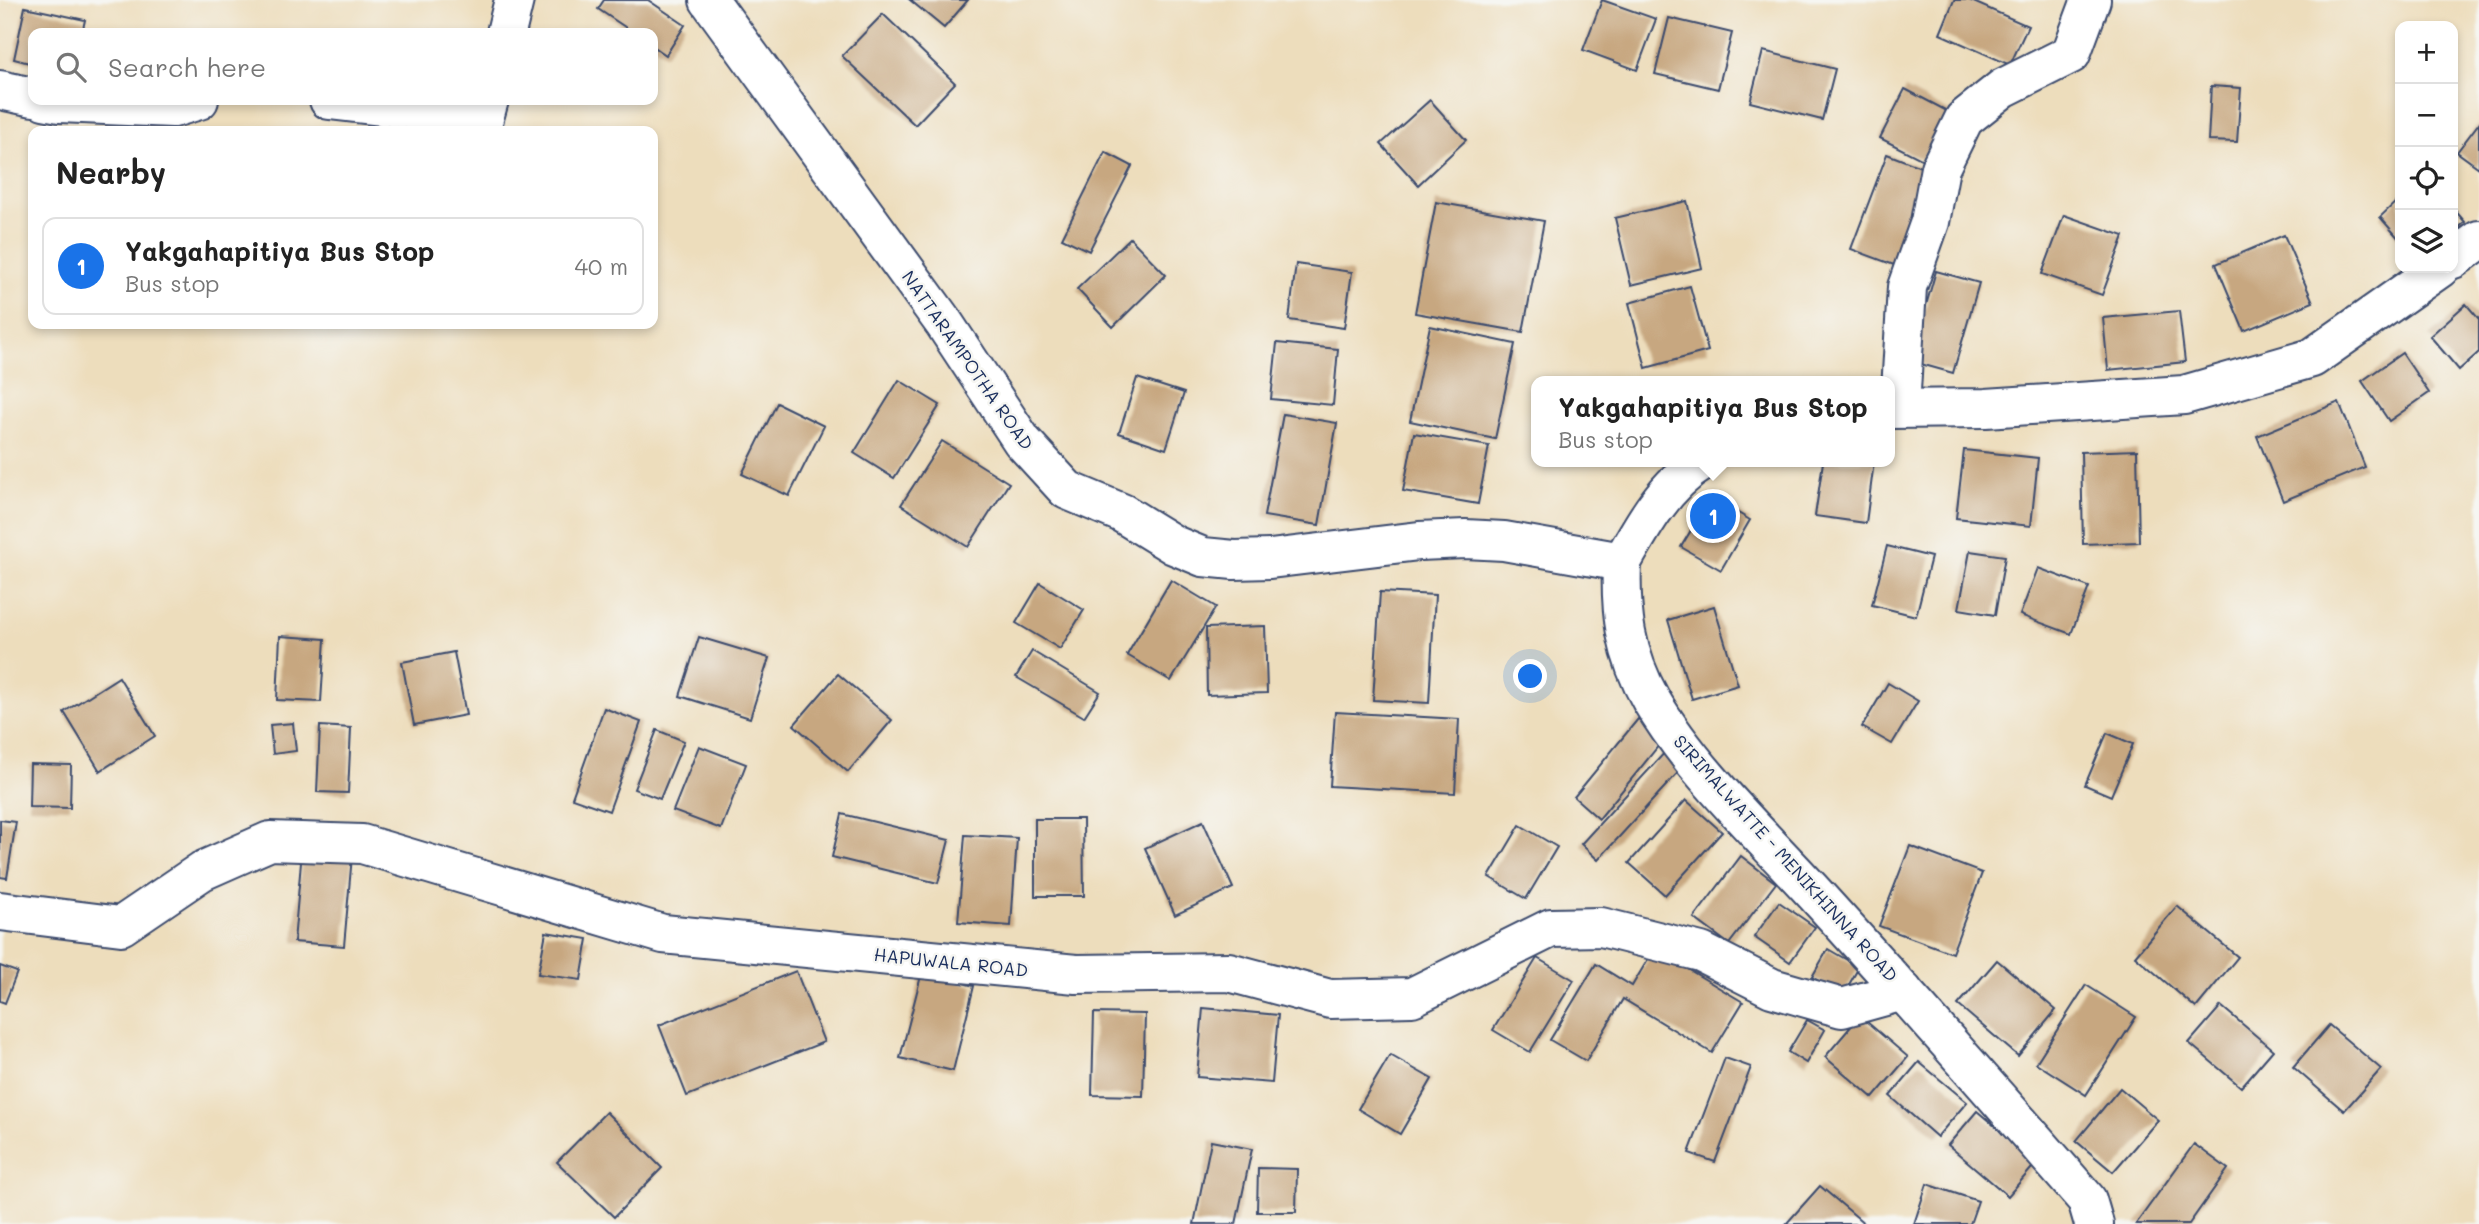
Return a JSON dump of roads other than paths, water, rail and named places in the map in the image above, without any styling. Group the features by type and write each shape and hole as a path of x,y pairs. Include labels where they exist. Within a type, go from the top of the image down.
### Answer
{"street":[{"path":"507,28 514,0"},
{"name":"NATTARAMPOTHA ROAD","path":"709,0 944,323 1022,441 1067,490 1122,513 1174,545 1203,556 1234,560 1270,559 1419,541 1465,539 1504,541 1622,562"},
{"path":"2091,0 2071,54 2003,88 1964,119 1940,167 1930,222 1907,287 1895,408 1986,408 2184,395 2312,358 2433,273"},
{"path":"0,90 28,96"},
{"path":"105,105 173,108 183,105"},
{"path":"372,105 484,118 488,105"},
{"path":"2458,255 2479,240"},
{"name":"SIRIMALWATTE - MENIKHINNA ROAD","path":"1694,467 1664,497 1642,526 1622,562 1624,634 1651,699 1691,757 1903,991 2087,1200 2094,1224"},
{"name":"HAPUWALA ROAD","path":"0,911 121,926 202,871 270,841 362,844 663,934 1076,974 1229,972 1330,999 1412,997 1551,928 1601,927 1701,952 1772,988 1842,1008 1903,991"}],"place":[{"name":"Yakgahapitiya Bus Stop","path":"1713,516"}]}
